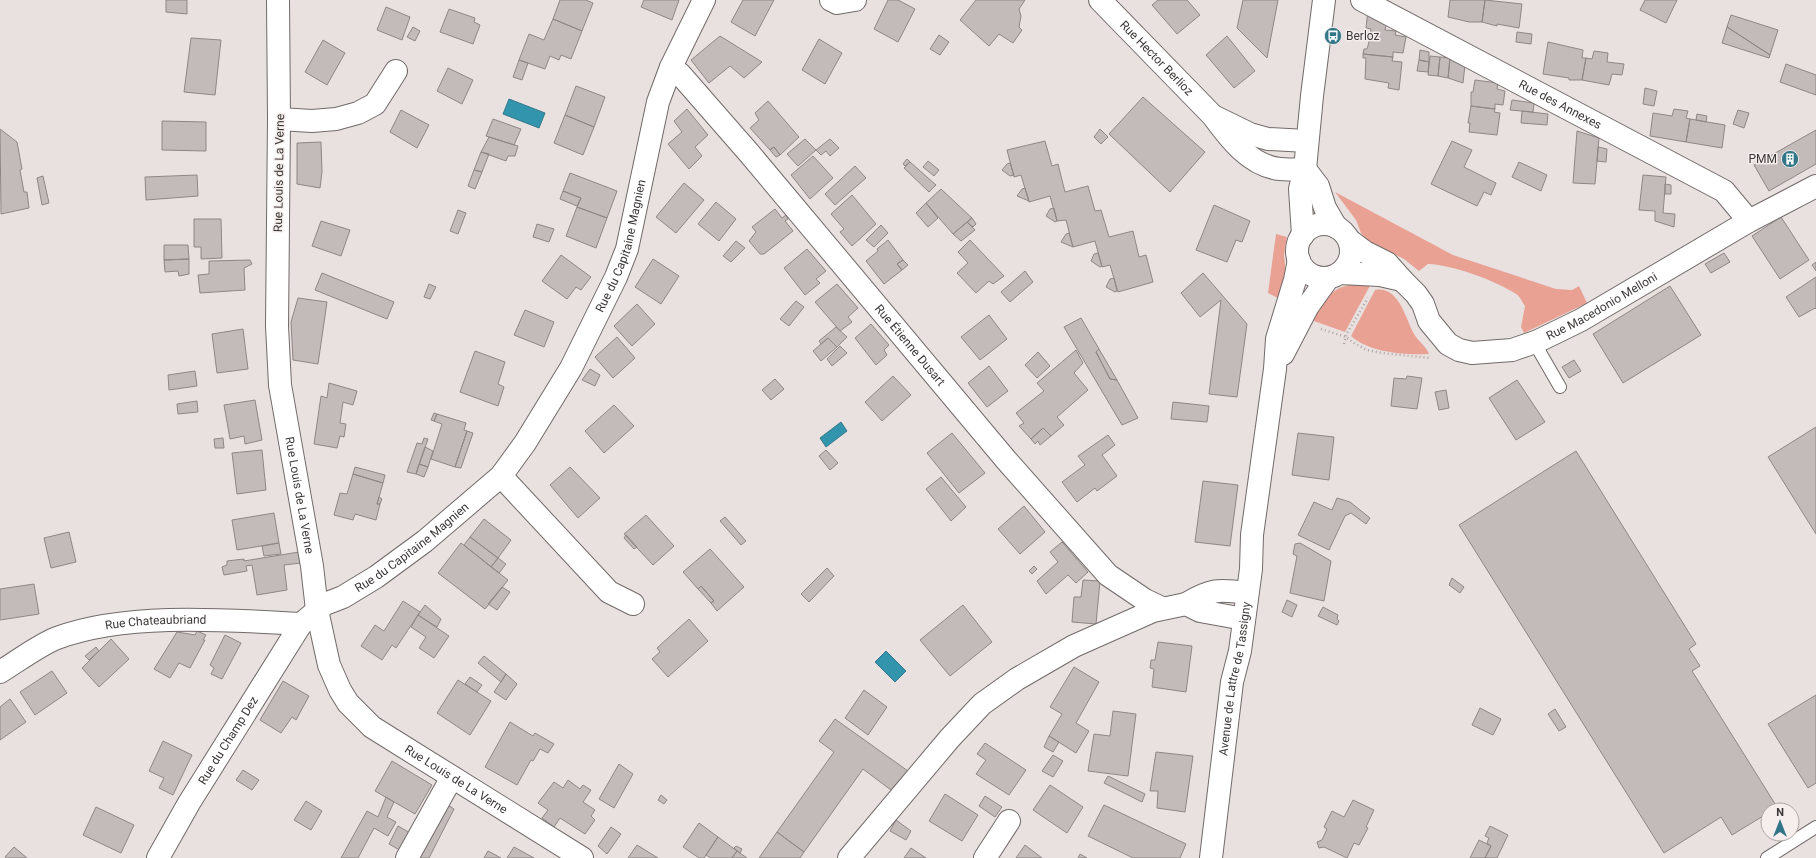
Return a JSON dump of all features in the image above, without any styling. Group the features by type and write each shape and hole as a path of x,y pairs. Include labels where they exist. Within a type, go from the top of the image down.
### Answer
{"street":[{"name":"Rue Louis de La Verne","path":"278,0 279,119 277,326 280,385 312,566 309,617 340,690 348,703 358,714 382,734 582,858"},
{"name":"Rue du Capitaine Magnien","path":"309,617 325,604 343,597 382,573 425,541 501,476 525,443 571,368 616,277 627,249 658,102 671,67 704,0"},
{"path":"831,0 837,3 855,0"},
{"name":"Rue Hector Berlioz","path":"1100,0 1213,116 1228,137 1257,161 1280,169 1305,169"},
{"path":"1303,235 1300,189 1305,169 1324,0"},
{"name":"Rue des Annexes","path":"1362,0 1724,190 1749,221"},
{"name":"Rue Étienne Dusart","path":"671,67 680,74 744,146 1007,461 1108,575 1145,600 1162,608"},
{"path":"279,119 312,121 328,120 358,113 375,104 396,71"},
{"name":"Rue Hector Berlioz","path":"1213,116 1250,134 1268,139 1307,141"},
{"path":"1275,369 1308,306 1334,275 1347,265 1351,256 1342,233 1325,208 1318,186 1305,169"},
{"name":"Rue Macedonio Melloni","path":"1342,233 1365,252 1387,263 1420,299 1429,321 1438,334 1448,344 1459,350 1472,354 1492,353 1512,350 1534,342 1581,320 1749,221 1816,186"},
{"path":"1342,233 1320,224 1310,228 1303,235 1297,247 1299,260 1310,274 1316,277 1334,275 1380,275 1402,280"},
{"name":"Avenue de Lattre de Tassigny","path":"1211,858 1232,682 1237,666 1244,619 1257,499 1275,369 1277,339 1295,280 1299,260"},
{"path":"501,476 609,592 633,604"},
{"path":"849,858 950,738 982,704 1017,679 1068,650 1162,608 1186,604 1203,594 1214,591 1226,590 1247,593"},
{"path":"1186,604 1200,611 1244,619"},
{"name":"Rue Chateaubriand","path":"0,672 56,638 75,632 126,623 157,620 309,617"},
{"name":"Rue du Champ Dez","path":"158,858 194,796 309,617"},
{"path":"407,858 452,777"},
{"path":"985,858 1009,821"}],"lane":[{"path":"1534,342 1560,387"},
{"path":"1767,858 1816,827"}],"path":[{"path":"1344,344 1346,337 1371,292"},
{"path":"1318,328 1346,337 1367,350 1382,353 1435,358"}],"shaded area":[{"path":"1335,192 1453,255 1556,289 1572,290 1579,286 1587,303 1524,333 1521,327 1525,306 1517,295 1473,274 1449,267 1428,264 1419,271 1404,259 1367,240 1361,233 1356,220"},
{"path":"1276,234 1287,237 1284,255 1286,274 1280,299 1268,293"},
{"path":"1372,282 1345,332 1311,320 1329,295 1335,291 1349,285"},
{"path":"1375,290 1383,290 1396,298 1414,334 1429,354 1388,352 1368,346 1351,336"}],"water":[{"path":"509,99 545,113 539,128 503,114"},
{"path":"841,422 847,431 826,447 820,438"},
{"path":"886,651 906,671 895,682 875,662"}],"building":[{"path":"166,0 187,0 187,14 166,12"},
{"path":"560,0 586,0 593,3 582,31 553,19"},
{"path":"644,0 679,0 672,20 641,7"},
{"path":"743,0 774,0 755,36 731,22"},
{"path":"888,0 898,0 915,9 898,42 874,29"},
{"path":"976,0 1025,0 1019,9 1021,16 1019,27 1022,30 1013,43 999,34 989,46 960,20"},
{"path":"1158,0 1187,0 1200,15 1177,34 1152,5"},
{"path":"1243,0 1278,0 1267,58 1237,28"},
{"path":"1450,0 1485,0 1482,22 1469,22 1448,17"},
{"path":"1485,0 1522,4 1519,28 1497,24 1497,26 1482,22"},
{"path":"1645,0 1677,0 1666,23 1640,10"},
{"path":"386,7 410,17 402,40 377,30"},
{"path":"449,9 475,18 474,22 480,25 473,44 440,32"},
{"path":"1368,9 1387,20 1385,30 1396,31 1395,35 1406,37 1403,53 1393,52 1393,57 1363,54 1364,49 1367,49 1371,29 1366,28"},
{"path":"1731,15 1778,30 1770,55 1727,27"},
{"path":"553,19 582,31 571,59 561,55 559,60 550,56 545,69 519,60 529,34 544,40"},
{"path":"413,27 420,31 415,41 407,37"},
{"path":"1727,27 1770,55 1769,58 1722,43"},
{"path":"1517,32 1532,34 1531,44 1516,42"},
{"path":"939,35 949,42 940,55 930,49"},
{"path":"720,36 762,62 744,78 730,66 709,83 691,60"},
{"path":"1227,36 1255,71 1234,88 1206,55"},
{"path":"191,38 221,40 215,95 184,92"},
{"path":"819,39 842,53 825,84 802,70"},
{"path":"323,40 345,53 327,85 305,72"},
{"path":"1548,42 1583,50 1582,58 1586,58 1582,80 1569,80 1569,78 1543,74"},
{"path":"1420,50 1429,52 1429,62 1419,60"},
{"path":"1594,51 1608,53 1607,62 1624,64 1622,75 1612,74 1609,85 1582,80 1586,58 1592,59"},
{"path":"1363,54 1393,57 1392,61 1402,62 1399,90 1388,88 1389,83 1365,79 1366,58 1363,58"},
{"path":"1430,56 1440,57 1438,76 1428,75"},
{"path":"1440,57 1450,58 1448,78 1438,76"},
{"path":"1450,58 1465,65 1463,83 1448,78"},
{"path":"519,60 528,63 522,80 513,77"},
{"path":"1419,60 1429,62 1428,72 1417,71"},
{"path":"1786,64 1816,75 1816,95 1780,82"},
{"path":"448,68 473,80 462,104 437,91"},
{"path":"1475,80 1498,83 1497,89 1505,91 1503,105 1495,104 1495,109 1471,106 1471,92 1473,92"},
{"path":"576,86 605,97 594,127 565,115"},
{"path":"1645,88 1657,91 1654,106 1643,104"},
{"path":"1143,97 1205,152 1170,192 1109,134"},
{"path":"1512,100 1534,103 1533,112 1510,110"},
{"path":"768,101 799,137 780,155 774,147 770,150 750,128 759,120 755,113"},
{"path":"1471,106 1495,109 1494,112 1500,113 1497,135 1469,132 1470,123 1468,123"},
{"path":"687,109 708,135 695,147 702,156 689,169 668,144 682,132 674,121"},
{"path":"1674,109 1688,111 1686,118 1690,119 1686,142 1650,136 1653,113 1672,116"},
{"path":"401,110 429,125 417,148 390,132"},
{"path":"1738,110 1749,113 1744,128 1733,124"},
{"path":"1522,111 1548,114 1547,125 1521,123"},
{"path":"1697,114 1707,116 1706,122 1696,120"},
{"path":"565,115 594,127 583,155 554,143"},
{"path":"493,119 521,129 514,145 486,136"},
{"path":"1690,119 1725,125 1722,148 1686,142"},
{"path":"162,121 206,122 206,151 162,150"},
{"path":"0,129 17,142 22,169 20,170 24,192 27,192 29,208 1,214"},
{"path":"1100,129 1108,137 1101,144 1094,137"},
{"name":"PMM","path":"1816,130 1816,164 1769,191 1754,165"},
{"path":"1577,131 1599,138 1595,184 1573,183"},
{"path":"489,137 518,146 515,156 508,156 506,161 481,152"},
{"path":"805,139 816,150 798,166 787,154"},
{"path":"830,139 839,148 830,156 826,151 821,155 816,150"},
{"path":"1045,141 1052,166 1058,164 1065,192 1088,186 1095,211 1101,210 1109,237 1133,231 1139,257 1146,255 1153,282 1118,292 1110,265 1102,267 1095,241 1073,247 1066,220 1057,221 1050,196 1029,202 1021,175 1014,177 1007,150"},
{"path":"1452,141 1472,150 1464,167 1496,183 1491,195 1484,192 1477,206 1431,184"},
{"path":"321,142 322,172 320,188 297,184 297,143"},
{"path":"774,147 780,155 776,157 770,150"},
{"path":"1598,147 1607,149 1606,162 1597,161"},
{"path":"481,152 489,154 482,172 474,170"},
{"path":"813,156 833,178 810,199 791,175"},
{"path":"907,159 910,162 905,166 903,164"},
{"path":"928,161 939,170 934,176 923,167"},
{"path":"910,162 936,185 929,192 904,168"},
{"path":"1519,162 1547,175 1541,191 1512,177"},
{"path":"1010,163 1014,175 1010,176 1002,170 1007,164"},
{"path":"855,166 866,178 835,205 825,194"},
{"path":"474,170 482,172 475,189 468,186"},
{"path":"570,173 617,191 607,218 577,207 581,198 563,191"},
{"path":"197,175 198,196 146,200 145,177"},
{"path":"1643,175 1666,177 1663,213 1675,214 1674,227 1655,221 1655,211 1639,210"},
{"path":"43,176 49,203 42,205 37,178"},
{"path":"684,183 704,200 676,233 656,217"},
{"path":"1665,184 1671,185 1671,194 1665,194"},
{"path":"1025,188 1029,201 1017,196 1022,189"},
{"path":"941,189 972,218 953,234 926,203"},
{"path":"563,191 581,198 577,206 560,199"},
{"path":"852,195 876,224 852,246 840,232 844,229 831,214"},
{"path":"716,202 736,219 719,241 698,224"},
{"path":"926,203 938,218 928,227 916,213"},
{"path":"1214,205 1250,221 1242,242 1236,240 1227,262 1196,250"},
{"path":"577,207 607,218 596,248 566,236"},
{"path":"1054,208 1057,221 1055,222 1046,216 1050,209"},
{"path":"775,209 782,218 786,215 788,219 785,221 793,231 764,254 760,254 749,241 756,232 752,227"},
{"path":"458,210 466,213 458,234 450,231"},
{"path":"1781,217 1809,260 1780,279 1752,236"},
{"path":"972,218 976,224 973,227 967,222"},
{"path":"194,219 221,219 222,258 201,259 201,247 194,247"},
{"path":"321,221 350,230 341,256 312,246"},
{"path":"967,222 975,230 961,241 953,234"},
{"path":"537,224 554,229 549,242 533,237"},
{"path":"881,225 888,233 874,247 866,240"},
{"path":"1069,233 1073,247 1061,242 1066,234"},
{"path":"888,240 903,260 897,264 902,270 884,284 866,261"},
{"path":"970,240 1004,276 993,284 989,281 976,293 957,273 968,263 958,252"},
{"path":"736,241 745,248 731,262 723,256"},
{"path":"164,245 188,245 189,259 164,260"},
{"path":"807,249 826,271 816,279 820,283 805,295 784,268"},
{"path":"1098,253 1102,266 1100,267 1091,261 1094,254"},
{"path":"1724,253 1730,262 1711,273 1705,264"},
{"path":"561,255 591,277 581,290 576,287 567,299 542,281"},
{"path":"189,259 189,274 179,276 178,271 165,272 164,260"},
{"path":"653,259 679,276 661,304 635,287"},
{"path":"250,260 252,264 244,268 245,290 200,293 198,275 209,274 209,261"},
{"path":"903,260 908,265 902,270 897,264"},
{"path":"1816,262 1816,271 1812,265"},
{"path":"1025,271 1033,282 1010,302 1001,292"},
{"path":"322,273 394,302 387,319 315,290"},
{"path":"1203,273 1247,324 1237,397 1209,394 1221,300 1200,317 1181,293"},
{"path":"1816,277 1816,309 1815,308 1799,317 1786,297"},
{"path":"1114,278 1117,291 1115,292 1106,287 1110,279"},
{"path":"429,284 436,287 430,299 424,297"},
{"path":"837,284 858,308 848,317 852,322 840,331 815,302"},
{"path":"1670,286 1701,335 1623,383 1593,334"},
{"path":"298,298 327,302 318,364 293,360 291,322"},
{"path":"796,301 804,307 789,326 780,319"},
{"path":"637,304 655,324 632,346 614,326"},
{"path":"525,310 554,322 544,347 514,335"},
{"path":"989,315 1007,339 980,360 961,337"},
{"path":"1081,318 1099,349 1096,352 1110,379 1117,380 1138,418 1122,425 1064,327"},
{"path":"871,324 889,345 884,350 887,355 876,365 855,338"},
{"path":"836,327 847,337 837,347 828,338 821,344 819,341"},
{"path":"243,329 248,369 217,373 212,334"},
{"path":"617,337 635,358 613,378 595,357"},
{"path":"828,338 837,347 821,361 813,351"},
{"path":"840,346 847,353 832,366 827,359"},
{"path":"1099,349 1117,380 1110,379 1096,352"},
{"path":"1076,350 1083,363 1074,373 1088,390 1057,417 1064,425 1051,436 1043,428 1031,439 1019,426 1024,423 1016,413 1044,391 1037,383"},
{"path":"475,351 505,362 498,384 504,387 498,406 460,392"},
{"path":"1038,352 1050,366 1037,378 1025,365"},
{"path":"1574,360 1581,371 1569,378 1562,367"},
{"path":"989,366 1008,391 987,407 968,383"},
{"path":"590,369 600,375 595,386 582,380"},
{"path":"195,371 197,386 169,390 168,375"},
{"path":"893,376 911,395 882,421 865,402"},
{"path":"1407,376 1422,378 1417,409 1391,406 1394,378 1406,379"},
{"path":"775,379 784,389 771,400 762,390"},
{"path":"1517,380 1545,422 1516,440 1489,398"},
{"path":"329,383 357,391 353,405 343,402 340,423 346,424 344,437 340,436 337,448 314,444 321,396 327,398"},
{"path":"1446,390 1449,408 1439,410 1435,392"},
{"path":"255,400 262,440 245,444 244,436 230,439 224,405"},
{"path":"197,401 198,412 178,414 177,404"},
{"path":"1173,402 1209,406 1207,422 1171,419"},
{"path":"614,405 634,426 604,453 585,431"},
{"path":"434,413 437,414 434,421 431,420"},
{"path":"437,414 466,423 464,430 467,431 455,467 431,459 442,424 434,421"},
{"path":"1816,427 1816,534 1768,457"},
{"path":"1043,428 1051,436 1040,445 1038,441 1035,444 1031,439"},
{"path":"467,431 473,433 461,468 455,467"},
{"path":"952,433 985,473 959,493 927,453"},
{"path":"1298,433 1334,437 1329,480 1292,475"},
{"path":"1108,435 1115,445 1102,455 1117,476 1097,491 1095,488 1077,502 1062,482 1085,465 1078,456"},
{"path":"223,438 224,448 215,448 214,439"},
{"path":"424,438 428,439 416,474 407,472 417,443 422,444"},
{"path":"425,447 433,451 428,467 419,464"},
{"path":"262,450 266,490 237,494 232,453"},
{"path":"826,450 838,463 830,470 819,456"},
{"path":"1576,451 1696,644 1689,649 1700,666 1692,671 1774,802 1760,802 1760,818 1732,835 1721,817 1664,853 1459,525"},
{"path":"419,464 428,467 424,477 416,474"},
{"path":"355,467 385,475 383,483 353,474"},
{"path":"570,467 600,498 578,518 550,485"},
{"path":"353,474 383,483 377,504 380,504 376,520 355,514 353,520 334,515 340,493 347,494"},
{"path":"941,477 966,507 951,521 926,489"},
{"path":"1203,481 1238,485 1230,546 1195,542"},
{"path":"379,497 382,499 380,504 377,504"},
{"path":"1337,498 1350,502 1370,518 1366,524 1351,513 1345,516 1329,550 1298,535 1314,502 1332,510"},
{"path":"1024,506 1045,532 1020,554 998,529"},
{"path":"274,513 279,543 237,550 232,520"},
{"path":"646,515 674,546 653,565 624,534"},
{"path":"725,517 746,541 741,545 720,521"},
{"path":"484,519 511,540 498,558 470,537"},
{"path":"69,532 76,562 51,568 44,538"},
{"path":"626,535 637,547 634,549 624,538"},
{"path":"470,537 498,558 491,567 464,545"},
{"path":"1062,542 1088,572 1076,583 1068,575 1046,594 1037,581 1058,562 1050,552"},
{"path":"279,543 281,554 264,556 262,546"},
{"path":"461,543 508,580 485,609 438,573"},
{"path":"1300,543 1331,561 1324,601 1290,593 1297,556 1293,554 1295,544"},
{"path":"710,549 744,587 717,611 711,603 714,601 701,586 698,589 683,572"},
{"path":"299,552 301,563 284,565 287,590 257,595 252,565 246,566 247,571 224,575 222,567 227,565 227,561 244,559 244,561"},
{"path":"498,558 506,564 499,573 491,567"},
{"path":"1034,566 1037,569 1032,574 1029,571"},
{"path":"827,568 834,576 809,602 801,594"},
{"path":"1452,578 1464,587 1460,593 1449,585"},
{"path":"1083,580 1100,581 1096,624 1072,622 1074,597 1081,597"},
{"path":"34,584 39,614 0,620 0,589"},
{"path":"701,586 714,601 711,603 698,589"},
{"path":"502,587 510,592 497,610 488,604"},
{"path":"1287,600 1297,605 1292,617 1282,612"},
{"path":"403,601 420,612 396,648 392,645 382,660 361,646 375,625 384,631"},
{"path":"425,605 441,619 437,627 418,615"},
{"path":"963,605 992,642 950,676 920,640"},
{"path":"1323,607 1338,615 1337,619 1339,621 1337,625 1318,616"},
{"path":"418,615 449,636 434,658 419,648 426,637 411,627"},
{"path":"689,619 708,641 668,677 652,659 660,652 657,648"},
{"path":"197,631 206,635 203,640 205,640 190,668 179,663 170,678 154,669 177,632 195,635"},
{"path":"225,635 241,643 222,679 211,674 214,668 210,665"},
{"path":"111,639 129,659 99,687 82,668"},
{"path":"1158,642 1192,646 1186,692 1152,687 1154,669 1150,668 1151,660 1155,660"},
{"path":"96,647 99,651 89,660 85,656"},
{"path":"484,656 506,674 501,682 478,663"},
{"path":"1074,667 1099,682 1076,723 1089,731 1076,753 1049,736 1062,714 1050,707"},
{"path":"52,671 67,693 35,715 20,692"},
{"path":"506,674 517,684 506,700 494,692"},
{"path":"470,677 482,685 477,692 465,684"},
{"path":"458,680 491,701 470,735 437,713"},
{"path":"283,681 309,696 296,720 292,717 281,733 260,720"},
{"path":"864,690 887,707 868,735 845,718"},
{"path":"1816,695 1816,783 1808,788 1768,724"},
{"path":"10,699 26,722 0,740 0,707"},
{"path":"1480,708 1501,719 1493,735 1472,725"},
{"path":"1555,709 1566,727 1559,731 1548,714"},
{"path":"1113,711 1136,714 1128,776 1088,771 1094,734 1110,736"},
{"path":"835,719 908,771 891,790 863,769 804,852 777,832 834,752 819,741"},
{"path":"510,722 533,736 535,733 554,744 548,753 540,749 533,761 531,760 517,785 485,767"},
{"path":"1049,736 1059,742 1053,752 1044,747"},
{"path":"163,741 192,755 173,795 159,788 164,778 149,771"},
{"path":"985,743 1026,770 1009,795 976,774 986,760 977,754"},
{"path":"1156,752 1193,756 1185,812 1157,808 1158,791 1150,791"},
{"path":"1053,755 1063,761 1053,777 1042,771"},
{"path":"392,761 432,785 415,814 375,791"},
{"path":"619,764 633,774 614,808 599,799"},
{"path":"243,770 259,780 252,790 236,780"},
{"path":"1108,776 1145,794 1142,802 1104,783"},
{"path":"568,780 580,789 583,785 591,790 583,802 595,810 591,816 595,820 585,834 560,818 554,827 542,818 548,810 538,803 554,782 563,788"},
{"path":"1050,785 1083,807 1067,833 1033,810"},
{"path":"945,794 978,815 962,841 929,821"},
{"path":"661,795 667,800 664,804 658,800"},
{"path":"985,796 1002,807 995,817 979,806"},
{"path":"386,797 394,802 387,817 396,822 388,836 374,828 358,858 341,858 367,811 378,817"},
{"path":"1353,800 1374,810 1366,827 1368,828 1359,845 1354,843 1347,858 1324,847 1319,848 1317,842 1322,840 1327,829 1324,827 1332,811 1344,817"},
{"path":"306,801 322,811 311,830 294,820"},
{"path":"445,803 454,809 429,858 416,858"},
{"path":"1104,805 1186,844 1180,858 1133,858 1088,836"},
{"path":"96,807 134,825 121,853 83,835"},
{"path":"896,820 911,831 906,840 890,831"},
{"path":"699,823 718,837 704,858 699,858 683,847"},
{"path":"398,826 412,834 403,852 389,844"},
{"path":"1490,826 1508,835 1497,858 1485,858 1491,846 1487,843 1489,838 1485,836"},
{"path":"611,827 621,834 607,854 598,846"},
{"path":"777,832 804,852 800,858 759,858"},
{"path":"718,837 737,851 732,858 711,858 706,855"},
{"path":"1479,840 1491,846 1485,858 1470,858"},
{"path":"637,845 658,858 628,858"},
{"path":"1025,845 1042,858 1016,858"},
{"path":"736,846 742,849 740,853 734,848"},
{"path":"14,847 27,858 5,857"},
{"path":"514,847 534,858 507,858"},
{"path":"911,848 926,858 904,858"},
{"path":"488,851 501,858 484,858"},
{"path":"737,851 747,858 732,858"},
{"path":"1080,854 1087,858 1078,858"}],"place":[{"name":"Berloz","path":"1333,36"},
{"name":"PMM","path":"1790,159"}]}
